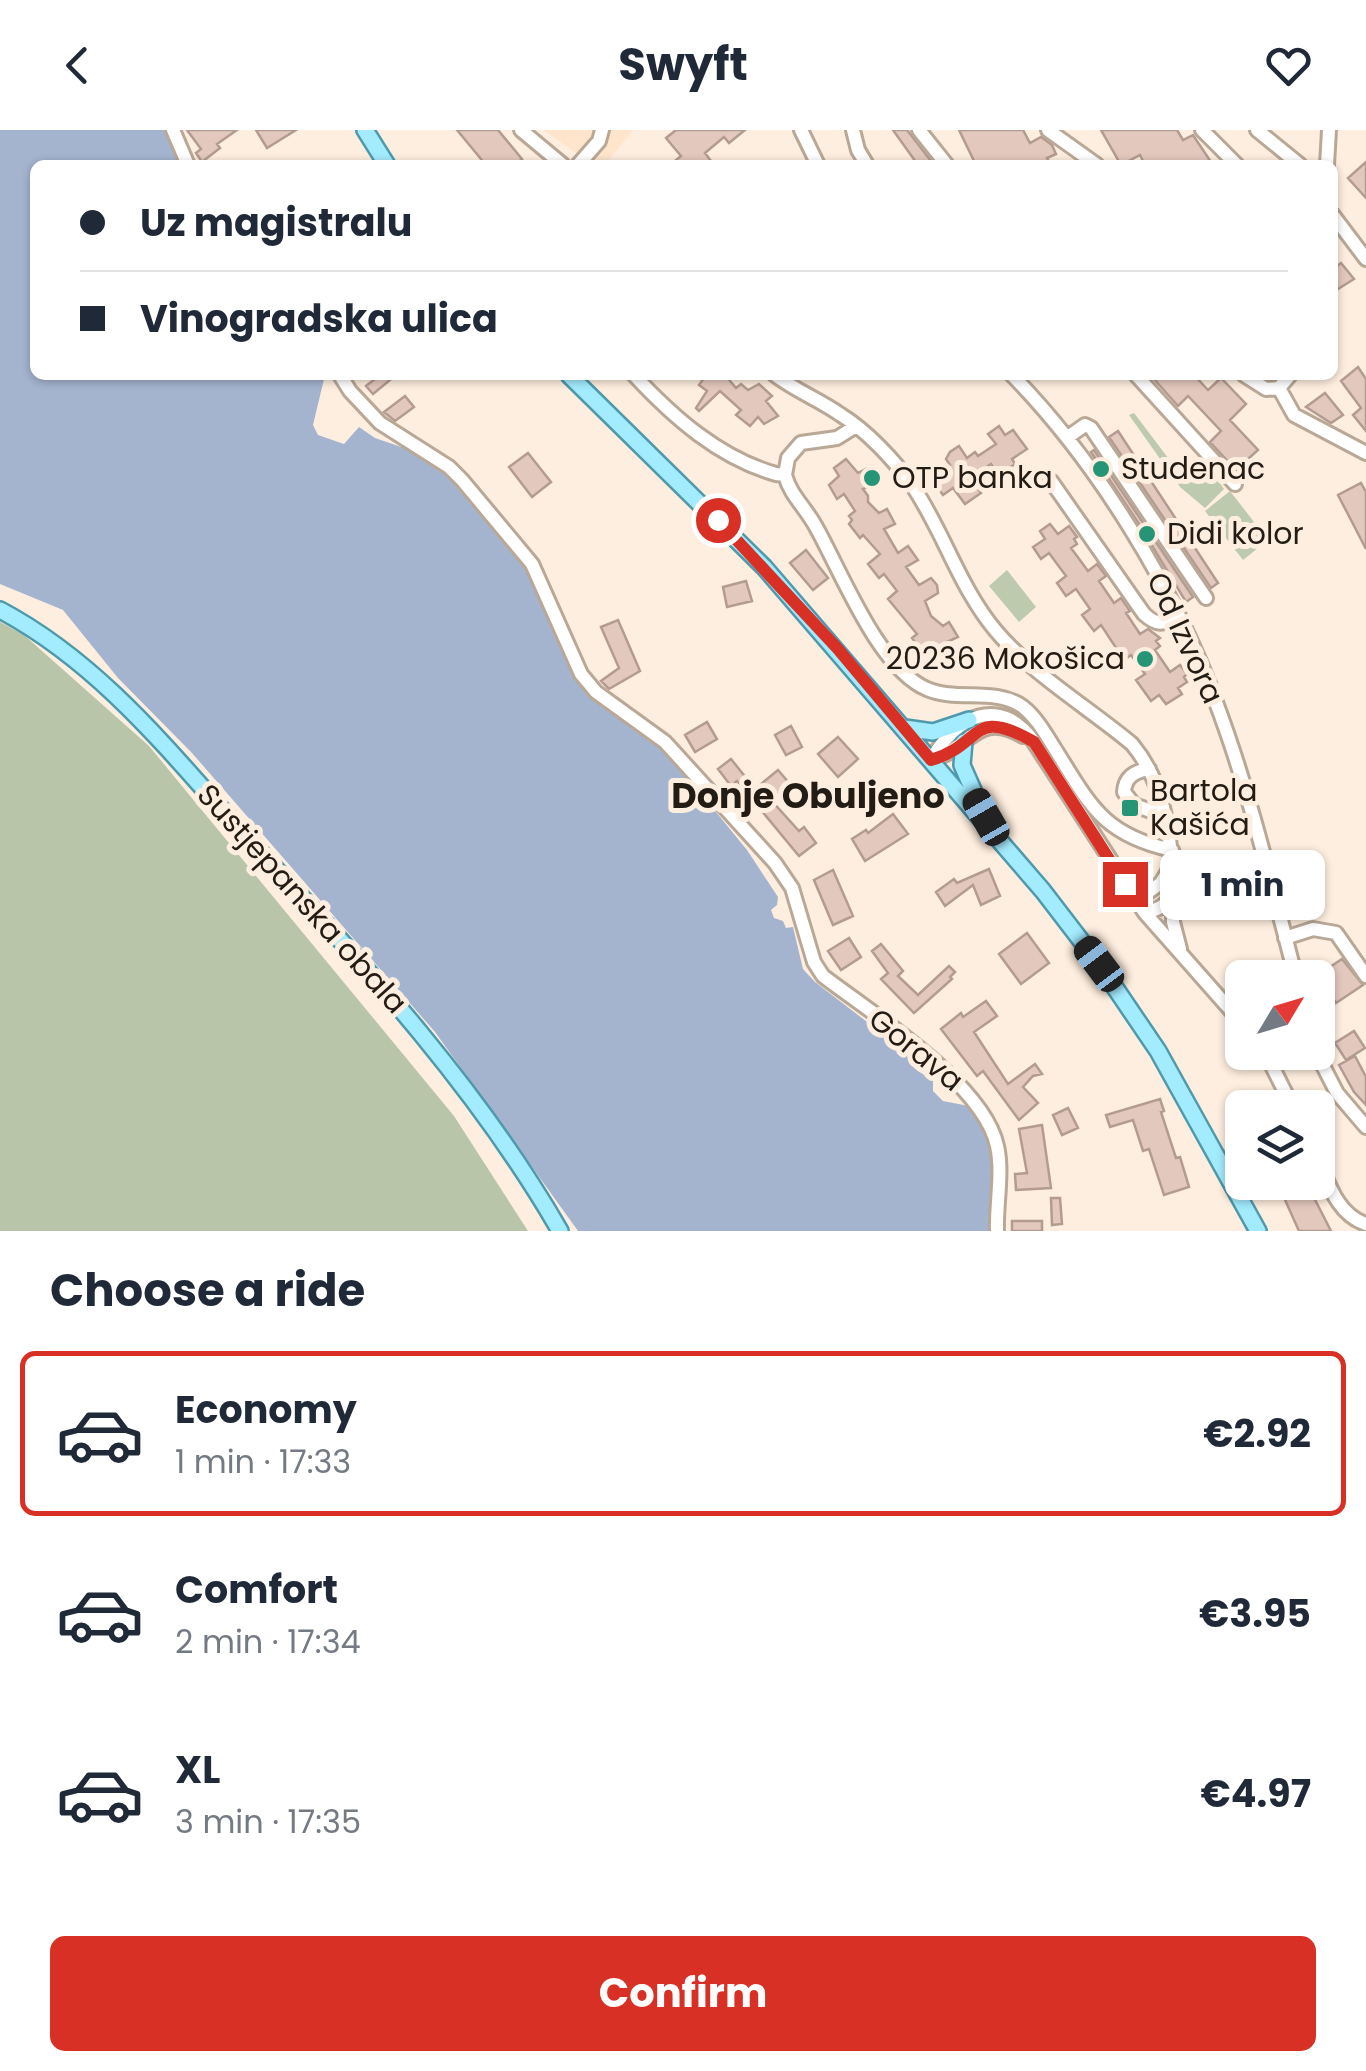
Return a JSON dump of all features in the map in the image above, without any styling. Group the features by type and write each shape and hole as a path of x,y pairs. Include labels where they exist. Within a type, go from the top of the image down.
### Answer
{"main road":[{"path":"365,130 383,160"},
{"path":"574,380 764,567 1065,919 1133,1013 1258,1231"},
{"name":"Sustjepanska obala","path":"0,610 67,650 103,682 274,866 430,1043 512,1153 560,1231"},
{"path":"904,727 933,732 969,720"},
{"path":"964,742 966,779 999,840"}],"street":[{"path":"173,130 186,160"},
{"path":"522,130 557,160"},
{"path":"582,160 599,141 602,130"},
{"path":"800,130 815,160"},
{"path":"853,130 864,160"},
{"path":"920,130 943,160"},
{"path":"1048,130 1090,160"},
{"path":"1202,130 1232,160"},
{"path":"1257,130 1294,160"},
{"path":"1327,160 1330,130"},
{"path":"1338,222 1366,259"},
{"name":"Gorava","path":"343,380 380,423 449,467 462,480 532,564 581,674 596,692 665,742 775,863 792,888 814,962 824,976 972,1094 990,1124 998,1149 996,1231"},
{"path":"639,380 663,406 712,445 768,472 784,475"},
{"path":"784,380 856,426 910,483 966,588 998,633 1023,658 1132,744 1150,769 1172,850 1173,922 1185,960"},
{"name":"Od Izvora","path":"1017,380 1068,437 1124,520 1178,618 1216,702 1292,960"},
{"path":"1141,380 1235,484"},
{"path":"1250,380 1274,390 1286,380"},
{"path":"1279,388 1294,414 1366,453"},
{"path":"856,426 837,438 801,443 788,458 784,475 817,528 865,622 915,684 950,696 989,696 1021,706 1044,731 1108,824 1131,838 1172,850"},
{"path":"1068,437 1080,428 1091,428 1206,598"},
{"path":"1051,481 1144,614 1162,624 1178,618"},
{"path":"931,760 942,744 969,720 991,713 1018,723 1140,907 1225,1004"},
{"path":"931,760 992,725 1014,730 1034,742"},
{"path":"1150,769 1132,774 1124,784 1124,792 1134,805 1165,816"},
{"path":"1140,907 1172,865"},
{"path":"1140,907 1162,906 1173,893"},
{"path":"1286,938 1313,929 1336,933 1366,976"},
{"path":"1325,1070 1337,1093 1366,1126"},
{"path":"1335,1195 1341,1207 1366,1224"}],"shaded area":[{"path":"543,130 633,130 609,160 586,160"}],"green space":[{"path":"1134,413 1181,475 1201,456 1224,489 1205,508 1180,487 1129,415"},
{"path":"1230,491 1268,540 1243,560 1205,511"},
{"path":"1007,570 1036,607 1019,622 989,586"},
{"path":"0,622 24,635 149,746 454,1116 528,1231 0,1231"}],"water":[{"path":"0,130 168,130 177,160 30,160 30,380 324,380 313,425 318,435 344,444 359,427 375,438 419,453 441,468 536,579 577,676 663,747 747,850 778,897 771,910 774,918 783,921 786,928 793,927 803,969 918,1061 914,1068 933,1081 933,1091 943,1101 974,1107 997,1156 993,1231 578,1231 435,1032 192,753 118,678 63,610 0,584"}],"building":[{"path":"187,130 237,130 217,144 220,148 205,160 196,153 201,149"},
{"path":"256,130 296,130 267,148"},
{"path":"457,130 498,130 522,159 521,160 482,160"},
{"path":"676,130 745,130 729,143 724,137 705,153 710,160 676,160 681,156 666,138"},
{"path":"893,130 907,130 930,160 914,160"},
{"path":"959,130 1023,130 1030,143 1041,137 1056,154 1048,160 974,160"},
{"path":"1101,130 1177,130 1183,140 1193,135 1210,160 1142,160 1140,155 1118,160"},
{"path":"1366,162 1366,198 1348,178"},
{"path":"1341,263 1354,279 1338,289"},
{"path":"1358,367 1366,379 1366,431 1353,415 1361,408 1341,381"},
{"path":"374,380 390,380 373,394 366,386"},
{"path":"702,380 729,380 736,388 741,384 748,390 759,384 772,396 766,401 778,416 764,424 758,417 750,426 736,415 741,410 720,391 699,411 696,408 707,391 699,385"},
{"path":"1155,380 1199,380 1208,390 1223,380 1246,404 1230,420 1258,450 1236,470 1210,442 1221,431 1188,396 1178,406"},
{"path":"1325,393 1343,415 1331,423 1306,407"},
{"path":"405,396 414,407 395,421 384,412"},
{"path":"999,426 1005,435 1013,430 1027,449 1012,459 1015,464 999,475 991,464 970,478 981,493 965,504 953,488 943,495 935,475 950,465 946,459 950,452 959,446 967,458 975,452 978,456 996,444 988,434"},
{"path":"1118,431 1218,583 1211,588 1109,437"},
{"path":"1094,450 1193,597 1186,602 1091,452"},
{"path":"528,453 551,482 532,497 509,467"},
{"path":"846,459 858,473 866,469 871,477 874,484 863,489 868,502 879,513 887,509 895,524 884,529 898,553 908,546 918,560 906,567 919,585 931,578 937,585 938,593 925,601 931,616 943,626 949,622 958,637 947,642 952,648 937,661 928,645 922,651 912,638 917,634 888,599 897,591 884,574 879,578 868,564 880,554 849,524 849,516 855,511 844,494 837,499 829,485 839,476 834,468"},
{"path":"1361,483 1366,492 1366,549 1338,495"},
{"path":"1050,524 1058,534 1069,526 1077,537 1077,544 1071,548 1088,571 1097,564 1106,576 1099,581 1114,603 1121,598 1140,634 1148,629 1160,638 1156,641 1160,646 1155,650 1170,672 1180,665 1187,674 1187,682 1178,688 1182,694 1166,704 1159,695 1151,701 1136,680 1145,674 1131,655 1124,660 1101,625 1094,631 1082,615 1090,609 1076,589 1066,596 1057,583 1066,576 1049,553 1041,559 1033,547 1045,539 1040,531"},
{"path":"806,550 828,578 813,590 790,563"},
{"path":"746,581 752,601 727,607 723,587"},
{"path":"618,620 640,671 609,689 601,681 619,668 601,627"},
{"path":"707,722 717,739 695,752 685,735"},
{"path":"791,726 802,747 786,755 775,735"},
{"path":"838,737 858,759 838,777 818,754"},
{"path":"731,759 755,789 778,770 790,784 771,800 799,831 804,827 816,843 799,856 737,781 731,786 718,769"},
{"path":"893,814 908,834 865,861 852,839 866,830 868,833"},
{"path":"989,869 1000,896 981,905 973,885 945,906 936,892 954,879 957,883"},
{"path":"833,870 853,916 833,925 814,880"},
{"path":"1027,933 1049,963 1021,984 999,954"},
{"path":"849,938 861,957 841,970 828,951"},
{"path":"881,944 903,971 898,976 918,995 949,966 955,972 952,979 914,1013 881,979 888,973 872,951"},
{"path":"1342,959 1363,985 1336,1003 1335,1001 1335,964"},
{"path":"986,1001 997,1016 974,1032 1008,1084 1035,1064 1042,1074 1033,1076 1023,1087 1038,1103 1019,1120 983,1071 977,1076 941,1029 961,1013 963,1017"},
{"path":"1354,1031 1365,1048 1346,1060 1335,1043"},
{"path":"1355,1056 1366,1077 1366,1105 1339,1065"},
{"path":"1160,1099 1176,1158 1180,1157 1189,1187 1164,1195 1149,1149 1143,1151 1133,1120 1110,1127 1106,1115"},
{"path":"1068,1108 1078,1128 1062,1135 1053,1115"},
{"path":"1042,1125 1051,1188 1016,1190 1015,1174 1027,1173 1019,1129"},
{"path":"1051,1198 1060,1198 1062,1224 1052,1225"},
{"path":"1285,1200 1315,1200 1331,1231 1299,1231"},
{"path":"1012,1221 1042,1221 1042,1231 1012,1231"}],"place":[{"name":"Studenac","path":"1101,469"},
{"name":"OTP banka","path":"872,478"},
{"name":"Didi kolor","path":"1147,534"},
{"name":"20236 Mokošica","path":"1145,659"},
{"name":"Bartola Kašića","path":"1130,808"}],"district":[{"name":"Donje Obuljeno","path":"808,796"}],"route":[{"path":"718,520 837,648 931,760 992,725 1014,730 1034,742 1125,884"}]}
